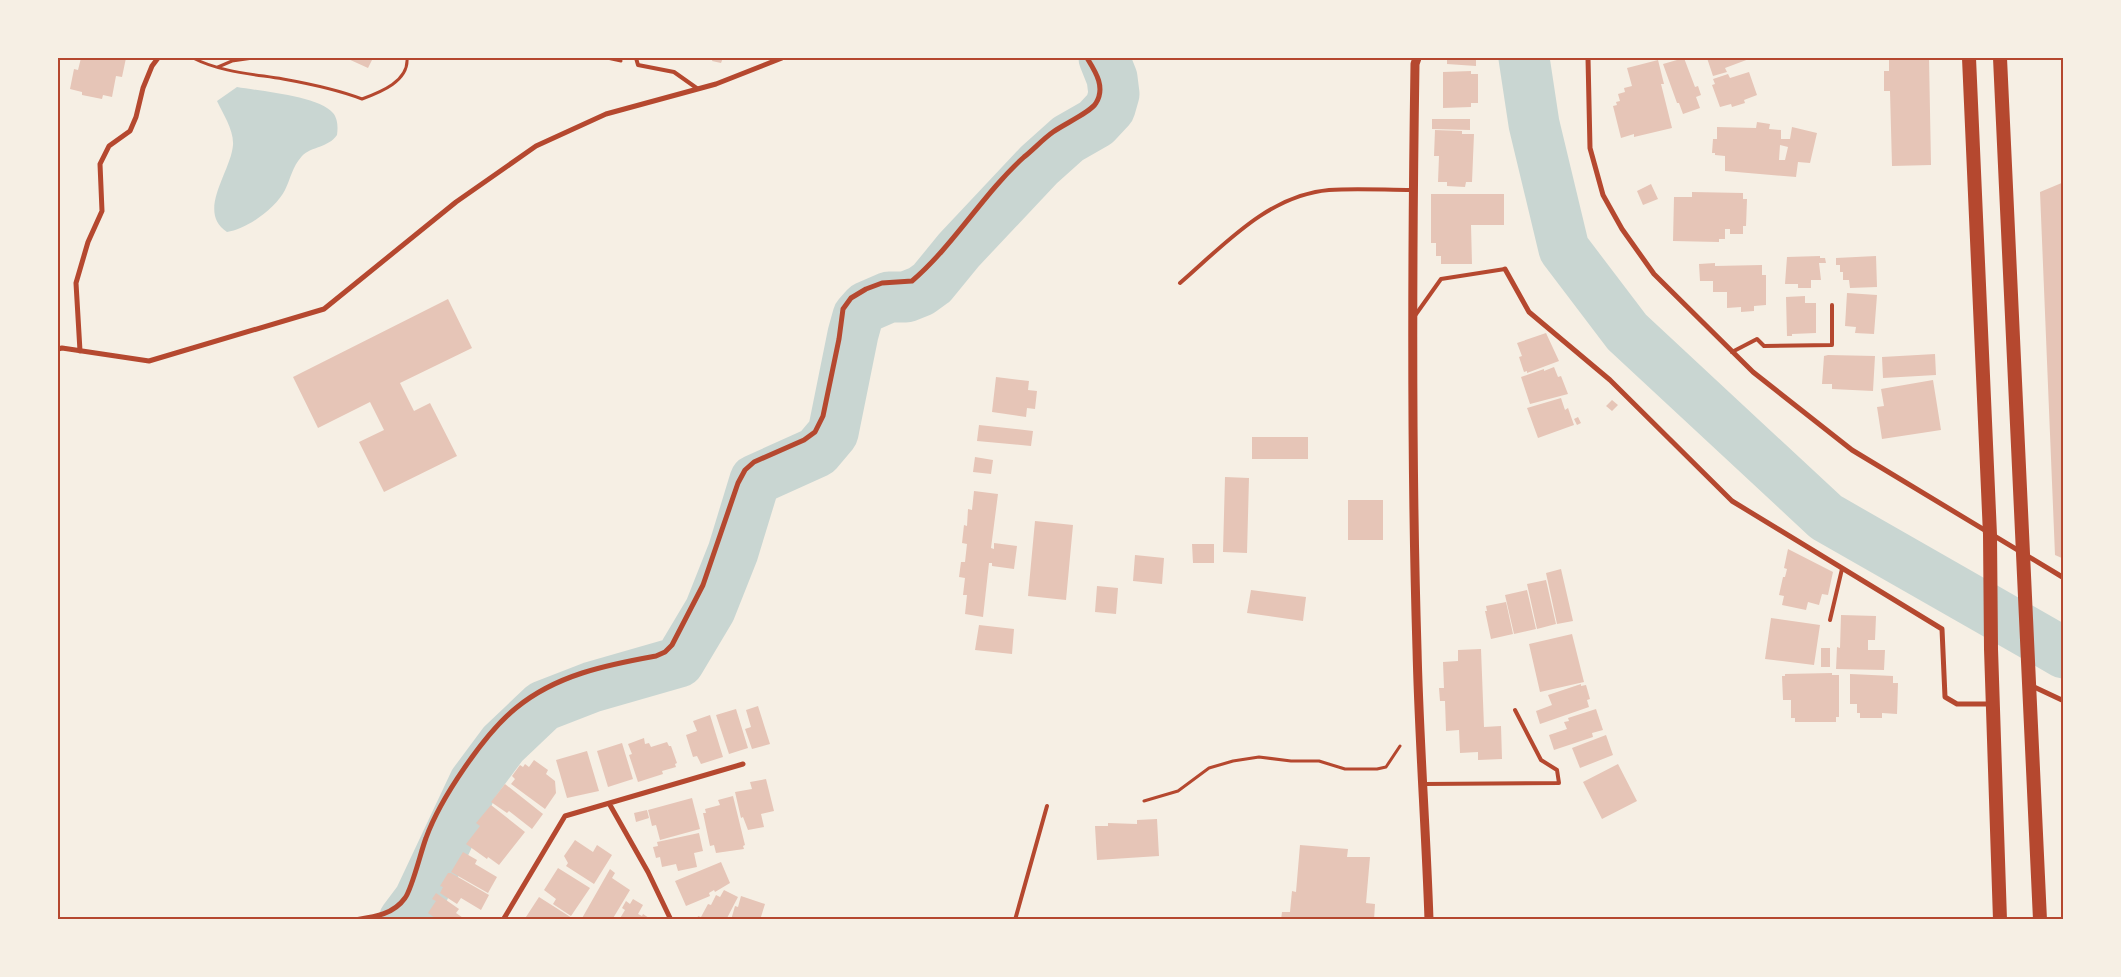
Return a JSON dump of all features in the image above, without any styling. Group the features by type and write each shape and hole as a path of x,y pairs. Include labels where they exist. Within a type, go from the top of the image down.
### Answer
{"highway":[{"path":"1969,58 1990,535 2000,920"},
{"path":"2000,58 2040,920"}],"street":[{"path":"80,351 76,283 88,242 102,211 100,164 109,146 130,131 136,116 142,88 152,66 158,58"},
{"path":"58,349 62,348 149,361 324,309 456,202 536,146 606,114 698,89 782,58"},
{"path":"354,920 391,912 406,898 426,836 438,812 464,769 491,732 515,708 540,690 570,676 656,656 665,652 672,645 703,586 738,483 745,470 754,462 804,440 816,432 823,416 839,339 843,309 851,298 866,289 882,283 912,281 1020,162 1052,133 1092,109 1101,90 1096,72 1086,58"},
{"path":"1417,58 1415,64 1411,321 1417,642 1429,920"},
{"path":"1588,58 1590,148 1603,195 1622,229 1654,274 1732,352 1779,394 1852,450 2064,578"},
{"path":"1504,270 1529,312 1610,380 1732,501 1942,629 1945,697 1957,704 1994,704"},
{"path":"2029,684 2064,701"},
{"path":"503,920 566,816 610,805 743,764"},
{"path":"610,805 648,872 670,920"}],"lane":[{"path":"636,58 638,65 674,72 698,89"},
{"path":"765,64 766,58"},
{"path":"1180,283 1254,219 1290,199 1328,190 1413,190"},
{"path":"1411,321 1441,279 1504,270"},
{"path":"1732,352 1757,339 1764,346 1832,345 1832,305"},
{"path":"1830,620 1842,569"},
{"path":"1424,784 1559,783 1557,770 1541,760 1515,710"},
{"path":"1015,920 1047,806"}],"path":[{"path":"193,58 218,67 338,90 362,99 377,94 396,82 408,66 407,58"},
{"path":"218,67 232,61 253,58"},
{"path":"1144,801 1178,791 1209,768 1233,761 1258,757 1290,761 1319,761 1345,768 1377,769 1386,767 1401,745 1421,736"}],"shaded area":[{"path":"237,87 302,98 326,107 335,115 337,135 325,145 310,150 302,156 296,164 281,197 268,211 251,223 227,232 218,224 215,214 215,203 231,156 233,139 228,122 217,101"}],"building":[{"path":"81,58 126,58 122,77 116,76 112,97 103,95 102,99 82,95 82,92 70,89 74,69 78,70"},
{"path":"346,58 367,58 372,60 368,68"},
{"path":"713,58 723,58 721,63 712,61"},
{"path":"1447,58 1476,58 1476,66 1447,64"},
{"path":"1684,58 1695,87 1698,86 1701,95 1696,97 1700,108 1683,114 1663,64"},
{"path":"1707,58 1749,59 1725,68 1727,72 1713,76"},
{"path":"1889,58 1929,58 1931,165 1892,166 1890,91 1884,91 1884,71 1889,71"},
{"path":"1658,60 1664,84 1661,84 1672,128 1634,137 1634,134 1621,138 1613,106 1617,105 1616,102 1620,101 1618,94 1625,92 1624,88 1632,86 1627,68"},
{"path":"1471,71 1471,74 1478,74 1478,103 1471,103 1471,107 1443,108 1443,72"},
{"path":"1749,72 1757,95 1744,100 1745,103 1732,107 1731,104 1720,107 1712,85 1715,84 1713,79 1728,74 1730,78"},
{"path":"1432,119 1470,119 1470,130 1432,129"},
{"path":"1757,122 1770,124 1769,129 1781,130 1781,139 1790,139 1792,127 1817,133 1810,163 1798,162 1796,177 1725,171 1725,156 1712,153 1713,139 1717,139 1717,127 1756,128","holes":["1780,145 1788,147 1785,160 1779,160"]},
{"path":"1435,130 1462,131 1462,134 1474,134 1472,182 1466,182 1465,187 1447,186 1447,182 1438,182 1439,156 1434,156"},
{"path":"2064,182 2064,559 2055,555 2040,192"},
{"path":"1651,184 1658,199 1643,205 1637,191"},
{"path":"1692,192 1743,193 1743,199 1747,199 1746,226 1743,226 1743,234 1730,234 1730,229 1725,229 1725,239 1719,239 1719,242 1673,241 1674,197 1692,197"},
{"path":"1431,194 1504,194 1504,225 1471,225 1472,264 1441,264 1441,256 1436,256 1436,243 1431,243"},
{"path":"1820,256 1820,258 1825,258 1826,263 1819,263 1821,280 1811,280 1811,288 1798,288 1798,284 1785,284 1787,257"},
{"path":"1876,256 1877,287 1850,288 1849,280 1843,280 1843,272 1840,272 1840,265 1836,265 1836,258"},
{"path":"1715,263 1715,266 1762,265 1762,275 1766,275 1766,305 1754,306 1754,311 1741,312 1741,307 1727,308 1727,292 1713,292 1713,281 1700,281 1699,264"},
{"path":"1847,293 1877,295 1874,334 1855,333 1856,327 1845,326"},
{"path":"1805,296 1805,303 1816,303 1816,333 1787,336 1786,297"},
{"path":"448,299 472,348 400,383 414,411 430,403 457,456 384,492 359,442 384,430 370,402 318,428 293,377"},
{"path":"1546,333 1559,361 1527,373 1527,371 1524,372 1519,357 1522,356 1517,343"},
{"path":"1935,354 1936,375 1883,378 1882,357"},
{"path":"1824,356 1875,356 1873,391 1832,389 1832,384 1822,384"},
{"path":"1554,367 1558,377 1561,376 1568,394 1530,404 1521,377"},
{"path":"996,377 1029,381 1028,390 1037,391 1035,409 1027,408 1026,417 992,412"},
{"path":"1933,380 1941,430 1882,439 1877,407 1884,406 1881,389"},
{"path":"1561,398 1565,410 1568,408 1574,425 1538,438 1527,408"},
{"path":"1612,400 1618,405 1612,411 1606,406"},
{"path":"1578,417 1581,423 1577,425 1574,419"},
{"path":"979,425 1033,431 1031,446 977,441"},
{"path":"1252,437 1308,437 1308,459 1252,459"},
{"path":"975,457 993,460 991,474 973,472"},
{"path":"1225,477 1249,478 1247,553 1223,552"},
{"path":"974,491 998,494 991,548 994,549 994,543 1017,546 1014,569 992,566 992,563 989,563 983,617 965,614 967,595 963,595 965,578 959,577 961,562 965,562 967,544 962,543 964,525 967,526 968,509 972,510"},
{"path":"1348,500 1383,500 1383,540 1348,540"},
{"path":"1035,521 1073,525 1066,600 1028,596"},
{"path":"1192,544 1214,544 1214,563 1193,563"},
{"path":"1788,549 1833,572 1828,595 1822,594 1819,605 1808,602 1806,610 1782,605 1784,596 1779,595 1787,569 1784,568"},
{"path":"1135,555 1164,558 1162,584 1133,581"},
{"path":"1561,569 1573,621 1557,624 1546,573"},
{"path":"1546,580 1556,624 1537,629 1527,584"},
{"path":"1097,586 1118,588 1116,614 1095,612"},
{"path":"1251,590 1306,597 1303,621 1247,613"},
{"path":"1527,590 1536,629 1514,634 1505,595"},
{"path":"1506,602 1513,634 1491,639 1485,611 1487,611 1486,606"},
{"path":"1841,615 1876,616 1875,640 1868,640 1868,650 1885,650 1884,670 1836,669 1837,647 1840,648"},
{"path":"1771,618 1820,625 1814,665 1765,659"},
{"path":"979,625 1014,629 1012,654 975,650"},
{"path":"1572,634 1584,682 1540,692 1529,644"},
{"path":"1821,648 1830,648 1830,667 1821,667"},
{"path":"1481,649 1484,727 1501,726 1502,759 1478,760 1478,752 1460,753 1459,730 1446,731 1445,701 1440,701 1439,688 1444,688 1443,662 1458,661 1458,650"},
{"path":"1832,673 1832,675 1839,675 1839,717 1836,717 1836,722 1795,722 1795,718 1791,718 1791,700 1783,700 1782,676 1785,676 1785,674"},
{"path":"1850,674 1893,676 1893,683 1898,683 1897,714 1882,713 1882,718 1860,718 1860,713 1857,713 1857,704 1850,704"},
{"path":"1581,684 1581,686 1586,685 1590,699 1587,700 1589,707 1540,724 1536,711 1552,705 1548,695"},
{"path":"758,706 770,744 752,749 745,729 751,727 746,710"},
{"path":"736,709 748,748 729,754 716,715"},
{"path":"1596,709 1603,730 1592,733 1593,737 1554,750 1549,735 1567,729 1564,722 1569,721 1568,718"},
{"path":"710,715 723,757 701,764 697,756 693,757 686,735 697,731 693,721"},
{"path":"1606,735 1613,755 1580,768 1572,748"},
{"path":"644,738 645,744 649,743 651,747 667,742 671,746 677,763 675,764 676,767 662,771 663,774 638,782 629,755 632,754 628,744"},
{"path":"622,743 633,779 608,787 597,751"},
{"path":"587,751 599,791 567,798 556,760"},
{"path":"534,760 548,770 546,774 555,781 556,793 545,809 511,784 515,779 512,776 520,765 523,767 525,764 529,767"},
{"path":"1618,764 1637,801 1602,819 1583,782"},
{"path":"766,779 774,811 761,814 764,827 748,830 743,817 741,818 735,792 752,789 750,782"},
{"path":"505,784 543,814 532,829 509,811 507,813 491,802"},
{"path":"733,796 745,845 743,846 744,849 716,853 714,845 710,846 703,813 706,813 705,809 720,805 718,800"},
{"path":"692,798 700,829 660,840 656,825 652,826 648,810"},
{"path":"491,805 525,832 499,865 466,844 480,826 476,823"},
{"path":"647,810 649,818 636,822 634,813"},
{"path":"1157,819 1159,856 1097,860 1095,826 1108,826 1108,823 1137,824 1137,820"},
{"path":"699,833 703,851 694,853 697,867 678,871 676,864 662,867 660,857 656,858 653,847 658,846 657,842"},
{"path":"575,840 593,852 597,845 612,855 594,884 566,866 568,863 564,856"},
{"path":"1300,845 1348,849 1347,857 1370,857 1366,903 1375,904 1374,920 1281,920 1282,912 1290,912 1292,891 1296,892"},
{"path":"463,852 477,860 475,864 497,877 488,893 451,872"},
{"path":"721,862 730,883 715,892 714,890 709,893 710,896 686,906 675,881"},
{"path":"558,868 590,888 571,916 553,904 556,899 544,890"},
{"path":"610,869 615,873 612,878 630,890 612,920 581,920"},
{"path":"448,873 489,895 481,910 461,898 457,904 440,893 443,887 440,886"},
{"path":"724,890 738,897 726,920 697,920 698,916 701,917 708,904 711,905 716,895 720,897"},
{"path":"436,893 459,909 456,913 466,920 438,920 428,913 436,901 432,899"},
{"path":"741,896 765,904 760,920 731,920 735,906 738,907"},
{"path":"539,897 572,918 571,920 524,920"},
{"path":"633,899 643,905 638,914 642,916 643,914 652,920 619,920 625,910 622,908 626,901 630,904"}],"waterway":[{"path":"404,920 419,900 474,783 503,744 543,706 592,687 679,662 710,610 733,552 755,480 817,452 833,433 858,316 866,307 889,297 906,297 921,291 932,283 959,250 1039,165 1068,139 1096,123 1110,108 1114,94 1112,78 1104,58"},
{"path":"1524,58 1534,124 1564,249 1627,332 1826,517 2064,653"}]}
